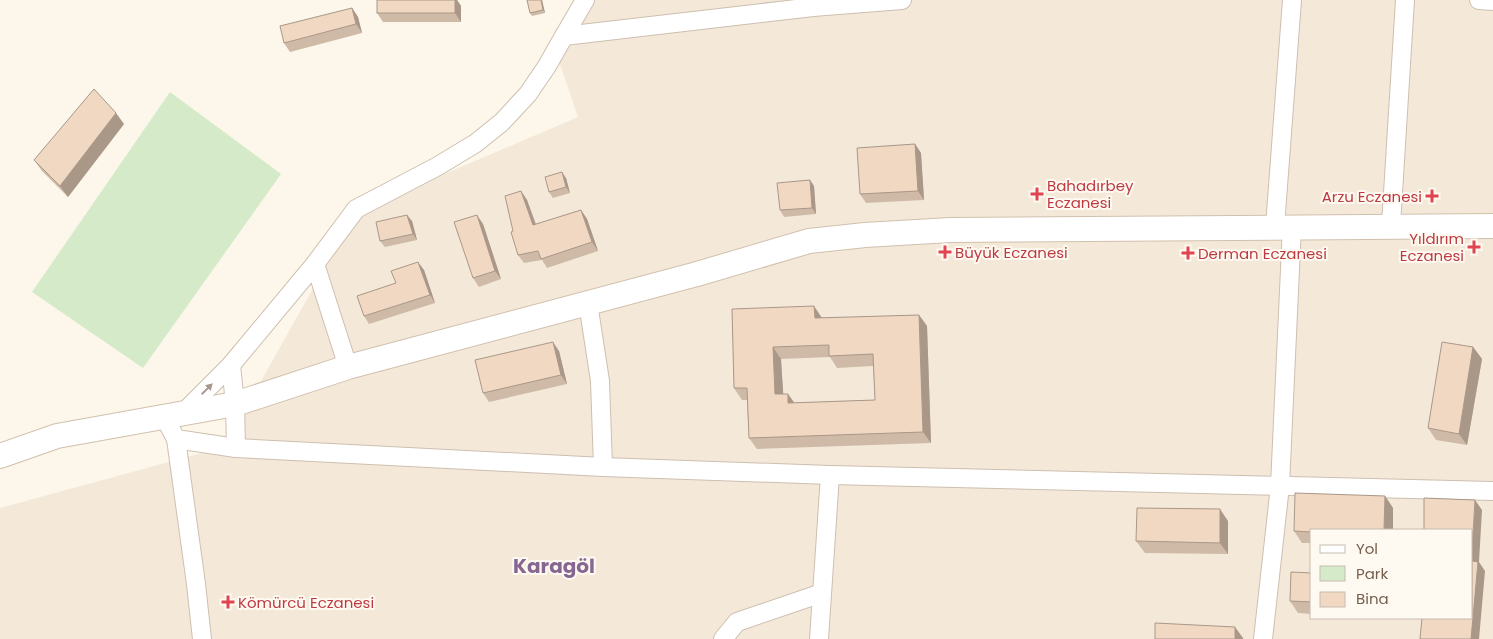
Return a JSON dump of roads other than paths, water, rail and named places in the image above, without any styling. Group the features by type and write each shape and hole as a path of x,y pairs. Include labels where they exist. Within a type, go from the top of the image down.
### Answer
{"main road":[{"path":"0,456 57,436 235,404 348,367 588,303 809,241 865,235 950,230 1283,226 1493,226"}],"street":[{"path":"202,639 176,439 175,415 231,365 315,264 356,209 469,148 502,122 528,94 547,66 585,0"},
{"path":"564,36 813,7 902,0"},
{"path":"1263,639 1280,486 1283,226 1292,0"},
{"path":"1392,226 1405,0"},
{"path":"1479,0 1493,1"},
{"path":"315,264 348,367"},
{"path":"588,303 600,381 603,467"},
{"path":"231,365 235,404 236,448"},
{"path":"176,439 236,448 603,467 830,475 1493,491"},
{"path":"819,639 830,475"},
{"path":"723,639 737,622 822,593"}],"place":[{"name":"Bahadırbey Eczanesi","path":"1037,194"},
{"name":"Arzu Eczanesi","path":"1432,196"},
{"name":"Yıldırım Eczanesi","path":"1474,247"},
{"name":"Büyük Eczanesi","path":"945,252"},
{"name":"Derman Eczanesi","path":"1188,253"},
{"name":"Kömürcü Eczanesi","path":"228,602"}],"district":[{"name":"Karagöl","path":"554,566"}]}
